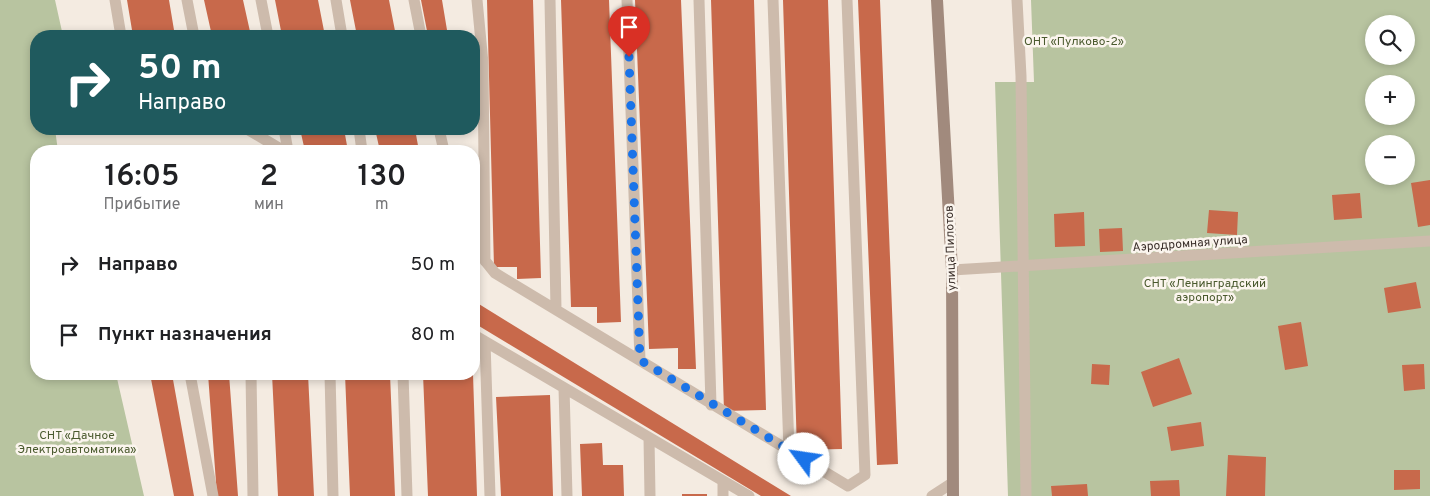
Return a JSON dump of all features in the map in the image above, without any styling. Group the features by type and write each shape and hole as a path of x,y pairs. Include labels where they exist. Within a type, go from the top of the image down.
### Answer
{"street":[{"name":"улица Пилотов","path":"937,0 952,270 953,490"}],"lane":[{"path":"115,0 120,30"},
{"path":"188,0 193,30"},
{"path":"261,0 267,30"},
{"path":"336,0 341,30"},
{"path":"414,0 420,30"},
{"path":"477,0 480,30"},
{"path":"550,0 556,310"},
{"path":"627,0 640,360"},
{"path":"699,0 711,405"},
{"path":"773,0 789,450"},
{"path":"480,255 495,273 848,486 865,475 847,0"},
{"path":"1017,0 1021,76 1026,496"},
{"path":"480,32 483,63 485,261"},
{"path":"257,135 274,145"},
{"name":"Аэродромная улица","path":"952,270 1430,241"},
{"path":"480,339 748,496"},
{"path":"485,342 490,496"},
{"path":"191,380 213,496"},
{"path":"251,380 253,496"},
{"path":"330,380 333,496"},
{"path":"402,380 407,496"},
{"path":"564,388 567,496"},
{"path":"649,438 650,496"},
{"path":"723,481 723,496"},
{"path":"932,496 953,490"}],"green space":[{"name":"СНТ «Дачное Электроавтоматика»","path":"0,0 55,0 62,30 30,30 30,135 56,135 57,145 30,145 30,380 117,380 144,496 0,496"},
{"name":"СНТ «Ленинградский аэропорт»","path":"1031,0 1430,0 1430,496 1008,496 995,82 1034,82"}],"building":[{"path":"127,0 169,0 174,30 132,30"},
{"path":"204,0 243,0 250,30 211,30"},
{"path":"275,0 318,0 324,30 281,30"},
{"path":"350,0 389,0 395,30 356,30"},
{"path":"421,0 442,0 447,30 427,30"},
{"path":"487,0 533,0 541,278 517,279 517,267 494,267"},
{"path":"561,0 609,0 621,322 597,323 597,307 571,307"},
{"path":"635,0 681,0 696,369 678,369 678,348 649,349"},
{"path":"711,0 754,0 766,410 724,411"},
{"path":"783,0 828,0 842,449 797,450"},
{"path":"858,0 880,0 898,464 877,465"},
{"path":"301,135 345,135 347,145 304,145"},
{"path":"376,135 416,135 418,145 379,145"},
{"path":"1430,180 1430,225 1418,227 1411,185 1415,185 1415,182"},
{"path":"1360,193 1362,218 1334,220 1332,195"},
{"path":"1209,210 1238,212 1237,235 1207,233"},
{"path":"1084,212 1085,246 1055,247 1054,214"},
{"path":"1122,228 1123,251 1100,252 1099,229"},
{"path":"1416,282 1421,308 1388,313 1384,288"},
{"path":"480,305 791,496 761,496 480,327"},
{"path":"1301,322 1308,366 1285,370 1278,326"},
{"path":"1179,358 1192,394 1153,407 1141,372"},
{"path":"1092,364 1110,365 1109,385 1091,384"},
{"path":"1424,364 1425,389 1404,391 1402,365"},
{"path":"151,380 173,380 194,496 174,496"},
{"path":"208,380 229,380 238,496 217,496"},
{"path":"272,380 308,380 314,496 278,496"},
{"path":"345,380 390,380 395,496 350,496"},
{"path":"423,380 473,380 477,496 428,496"},
{"path":"550,395 553,496 501,496 496,397"},
{"path":"1201,422 1204,446 1171,451 1167,427"},
{"path":"602,443 603,465 623,465 624,496 582,496 580,444"},
{"path":"1228,455 1266,457 1265,496 1226,496"},
{"path":"1394,470 1420,470 1420,489 1394,490"},
{"path":"1179,480 1180,496 1151,496 1150,481"},
{"path":"1087,484 1088,496 1052,496 1051,486"},
{"path":"682,494 707,494 707,496 682,496"}],"route":[{"path":"629,57 640,360 711,405 804,459"}],"park label":[{"name":"ОНТ «Пулково-2»","path":"1074,41"}]}
